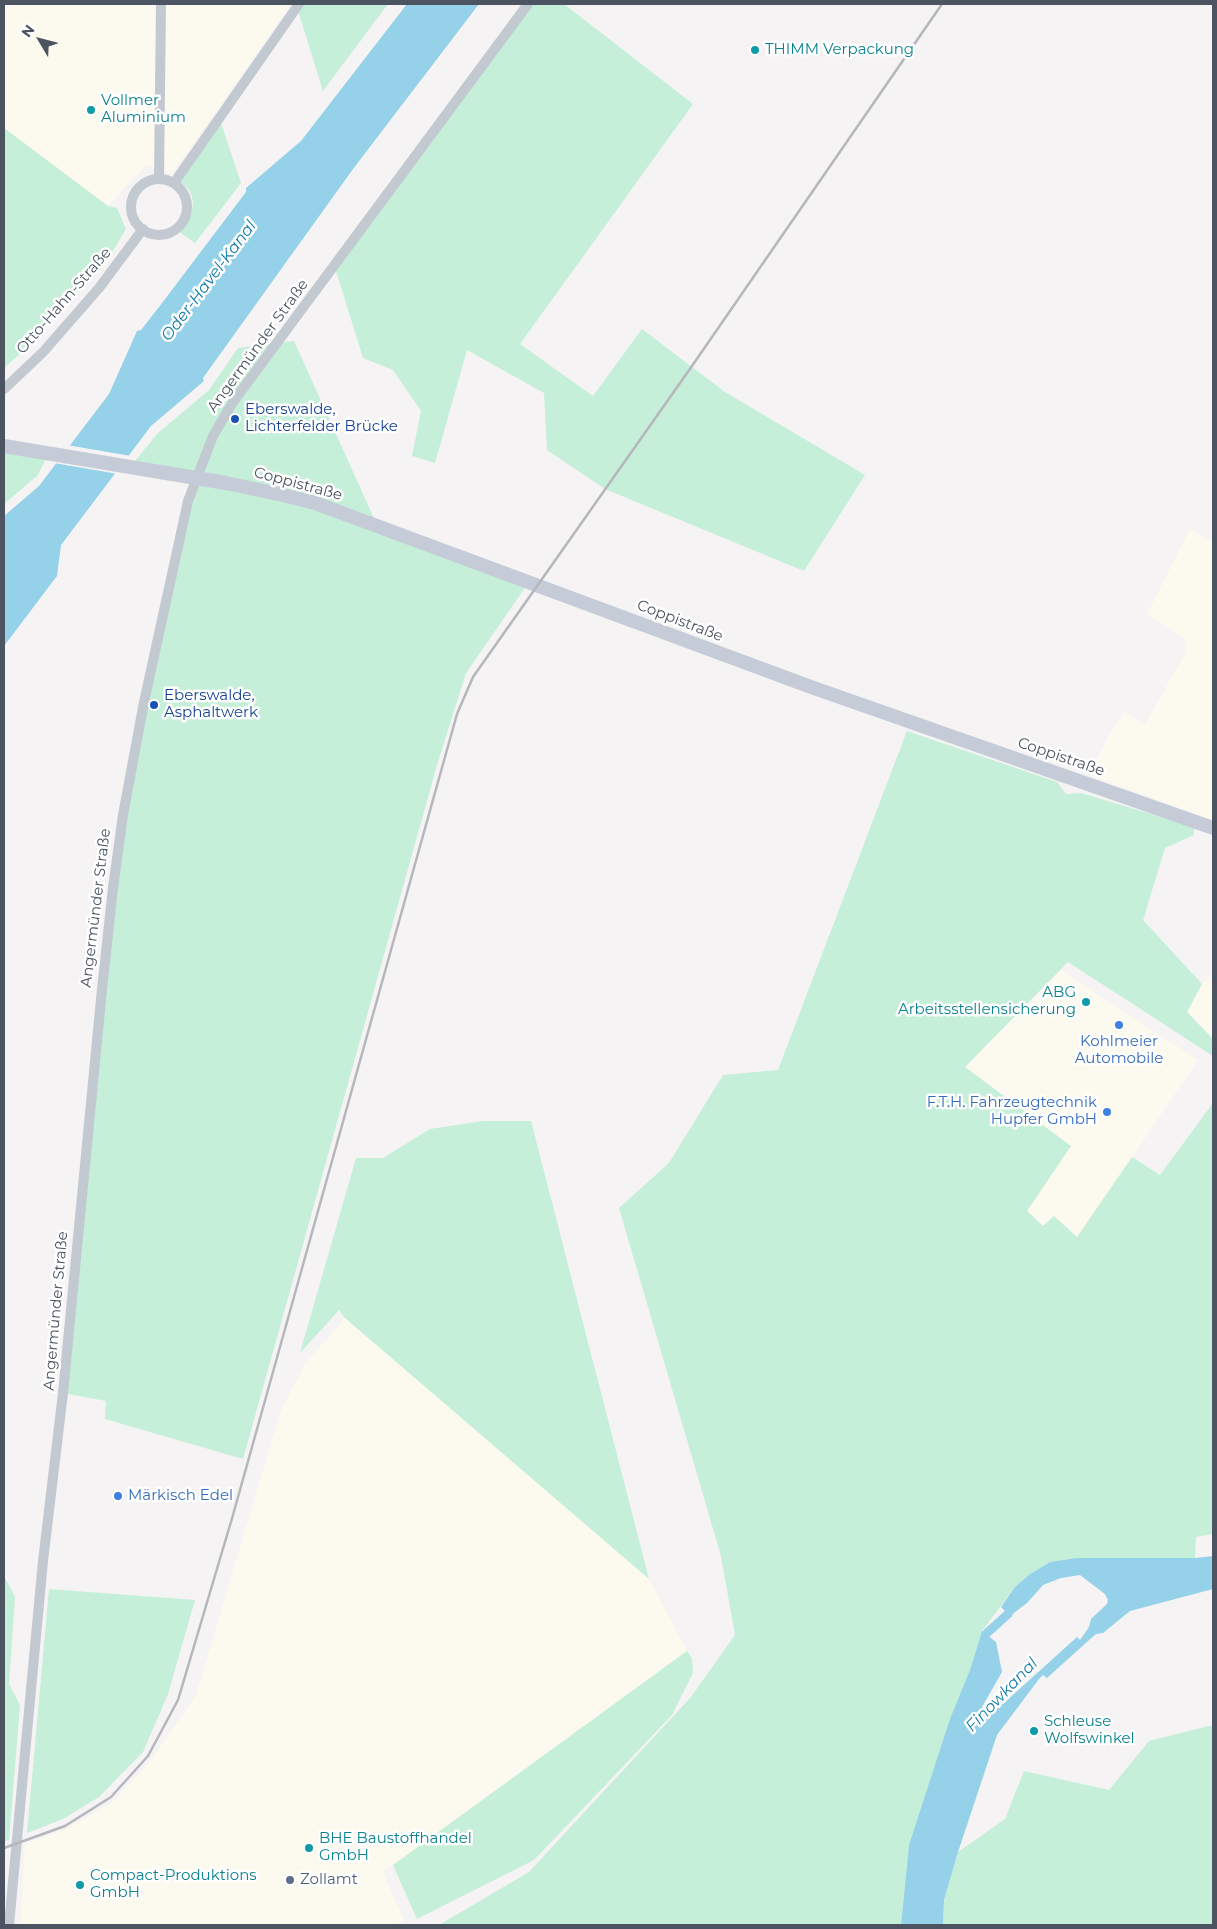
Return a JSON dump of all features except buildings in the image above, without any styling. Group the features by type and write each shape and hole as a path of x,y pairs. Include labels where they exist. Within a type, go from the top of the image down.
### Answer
{"main road":[{"name":"Coppistraße","path":"4,446 196,478 278,494 338,511 794,680 1213,828"}],"street":[{"path":"159,179 161,4"},
{"path":"174,183 299,4"},
{"name":"Angermünder Straße","path":"9,1925 40,1584 63,1393 113,888 123,815 144,702 188,501 213,436 234,402 528,4"},
{"path":"159,179 174,183 181,189 187,205 186,214 182,222 176,229 168,233 151,233 143,229 133,216 133,198 142,184 159,179"},
{"name":"Otto-Hahn-Straße","path":"4,390 44,351 93,295 143,229"}],"shaded area":[{"path":"4,4 291,4 171,175 163,169 146,165 108,206 4,128"},
{"path":"1190,529 1213,542 1213,820 1089,775 1112,729 1125,712 1145,724 1186,652 1185,639 1147,614"},
{"path":"1061,970 1198,1060 1077,1238 1054,1216 1043,1226 1027,1211 965,1067"},
{"path":"1213,973 1213,1039 1187,1012 1202,984"},
{"path":"345,1318 649,1579 687,1651 383,1872 404,1921 394,1925 20,1925 25,1844 67,1829 114,1801 152,1759 196,1695 280,1413 305,1364"}],"green space":[{"path":"296,4 388,4 323,91"},
{"path":"528,4 564,4 693,104 520,344 593,396 642,329 725,392 865,475 804,571 605,489 547,450 544,393 467,350 435,463 412,456 421,411 393,370 363,358 336,271"},
{"path":"221,123 241,183 195,243 178,231 185,226 192,212 193,201 190,191 180,181"},
{"path":"4,128 108,206 117,208 126,229 109,257 24,350 4,368"},
{"path":"294,341 377,525 529,582 466,673 437,765 243,1459 105,1419 106,1401 63,1393 113,888 170,581 196,478 130,467 158,433 209,390 238,348"},
{"path":"4,450 47,457 37,476 4,504"},
{"path":"907,731 1057,782 1066,794 1081,793 1194,827 1194,835 1165,848 1143,920 1202,984 1187,1012 1213,1039 1213,1056 1068,962 965,1067 1071,1146 1027,1211 1043,1226 1054,1216 1077,1237 1132,1157 1160,1175 1213,1103 1213,1534 1196,1537 1195,1558 1076,1558 1050,1562 1030,1574 1015,1587 982,1631 909,1845 901,1925 439,1925 529,1872 691,1697 735,1635 721,1556 619,1208 669,1163 723,1075 778,1070"},
{"path":"483,1121 531,1121 649,1579 345,1318 339,1310 300,1353 356,1158 383,1158 430,1129"},
{"path":"4,1576 15,1597 9,1684 20,1705 9,1840 4,1841"},
{"path":"49,1589 195,1600 168,1694 143,1752 99,1797 63,1819 27,1833"},
{"path":"687,1651 692,1659 693,1673 672,1715 534,1860 417,1919 393,1865"},
{"path":"1213,1725 1213,1925 943,1925 944,1900 958,1852 1005,1819 1024,1771 1109,1790 1149,1741"}],"water":[{"name":"Oder-Havel-Kanal","path":"407,4 479,4 353,169 203,378 204,381 151,426 61,545 57,576 4,646 4,516 39,486 109,394 137,331 141,330 159,307 246,192 246,188 301,141"},
{"path":"1213,1556 1213,1589 1130,1611 1103,1633 1096,1634 1047,1678 1043,1675 1039,1679 997,1735 944,1900 943,1925 901,1925 909,1845 950,1719 970,1670 982,1631 996,1642 1002,1672 982,1707 984,1711 989,1713 1004,1703 1077,1637 1080,1640 1089,1627 1091,1619 1107,1604 1108,1600 1105,1594 1080,1575 1061,1578 1043,1585 1027,1603 1010,1616 1001,1607 1015,1587 1030,1574 1050,1562 1076,1558 1195,1558"}],"pier":[{"path":"67,445 131,456 118,474 54,463"}],"waterway":[{"path":"987,1633 1008,1614"}],"railway":[{"path":"4,1848 65,1826 111,1797 148,1756 178,1700 233,1515 457,714 473,677 692,366 942,4"}],"place":[{"name":"THIMM Verpackung","path":"755,50"},
{"name":"Vollmer Aluminium","path":"91,110"},
{"name":"Eberswalde, Lichterfelder Brücke","path":"235,419"},
{"name":"Eberswalde, Asphaltwerk","path":"154,705"},
{"name":"ABG Arbeitsstellensicherung","path":"1086,1002"},
{"name":"Kohlmeier Automobile","path":"1119,1025"},
{"name":"F.T.H. Fahrzeugtechnik Hupfer GmbH","path":"1107,1112"},
{"name":"Märkisch Edel","path":"118,1496"},
{"name":"Schleuse Wolfswinkel","path":"1034,1731"},
{"name":"BHE Baustoffhandel GmbH","path":"309,1848"},
{"name":"Zollamt","path":"290,1880"},
{"name":"Compact-Produktions GmbH","path":"80,1885"}],"water label":[{"name":"Finowkanal","path":"1002,1695"}]}
